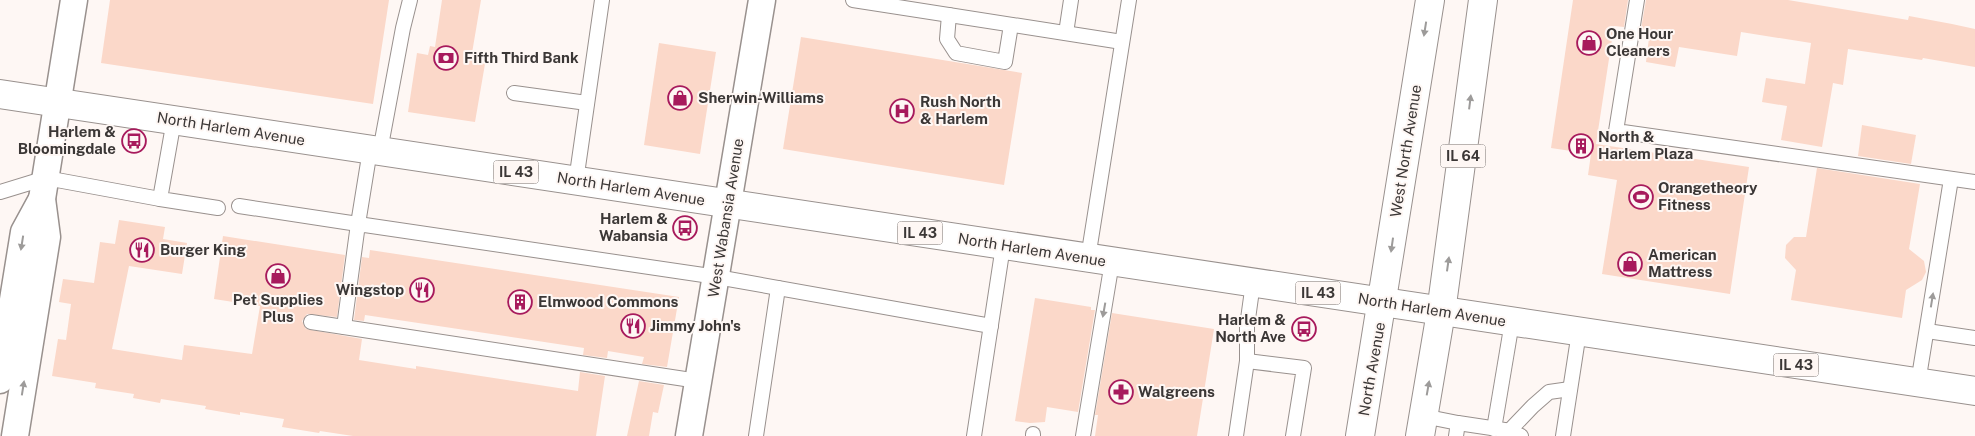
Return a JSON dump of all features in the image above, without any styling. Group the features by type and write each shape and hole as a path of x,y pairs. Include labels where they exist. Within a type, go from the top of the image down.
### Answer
{"main road":[{"name":"West North Avenue","path":"1383,303 1430,0"},
{"name":"IL 64","path":"1421,426 1441,312 1483,0"},
{"name":"North Harlem Avenue","path":"0,94 1253,284 1975,391"},
{"name":"North Avenue","path":"1360,436 1383,303"}],"street":[{"path":"15,436 47,237 44,189 74,0"},
{"name":"West Wabansia Avenue","path":"689,436 717,278 762,0"},
{"path":"0,380 24,232 44,189"}],"lane":[{"path":"344,327 358,224 410,0"},
{"path":"576,181 602,0"},
{"path":"853,0 1122,42"},
{"path":"1066,33 1072,0"},
{"path":"1083,436 1122,42 1129,0"},
{"path":"1637,0 1616,131 1975,182"},
{"path":"949,15 947,39 956,53 1005,62 1011,25"},
{"path":"514,93 587,103"},
{"path":"160,199 174,120"},
{"path":"1918,383 1951,179"},
{"path":"0,192 44,189 160,199 218,208"},
{"path":"239,206 717,278 991,326"},
{"path":"974,436 1004,246"},
{"path":"1236,436 1247,360 1247,326 1253,284"},
{"path":"756,436 778,288"},
{"path":"311,322 698,381"},
{"path":"1494,429 1512,322"},
{"path":"1927,330 1975,338"},
{"path":"1563,436 1579,332"},
{"path":"1247,360 1304,368 1293,436"},
{"path":"1421,426 1457,429 1494,429 1515,433 1533,406 1550,392 1570,389"}],"building":[{"path":"110,0 389,0 373,104 101,63"},
{"name":"Fifth Third Bank","path":"442,0 481,0 472,53 476,53 475,62 485,64 475,122 408,112 417,53 428,55 430,46 435,47"},
{"name":"North & Harlem Plaza","path":"1573,0 1628,0 1624,27 1614,26 1596,144 1749,167 1730,294 1602,274 1617,180 1588,175 1591,154 1551,148"},
{"path":"1646,0 1788,0 1908,20 1909,16 1952,24 1975,29 1975,67 1923,58 1922,60 1848,49 1843,85 1833,83 1822,147 1781,140 1787,106 1762,102 1766,78 1805,84 1811,43 1741,32 1737,56 1679,47 1675,67 1646,62 1650,30 1641,29"},
{"name":"Rush North & Harlem","path":"801,37 1022,73 1004,185 783,149"},
{"name":"Sherwin-Williams","path":"659,43 716,52 700,154 644,145"},
{"path":"1862,125 1916,135 1911,164 1858,156"},
{"path":"1817,168 1920,184 1909,249 1924,261 1926,272 1922,280 1906,290 1902,318 1791,300 1796,270 1785,258 1786,245 1794,237 1806,237"},
{"path":"119,220 165,227 163,239 187,243 182,274 129,266 112,349 182,360 184,345 252,354 260,306 214,299 223,236 345,255 337,317 307,314 302,321 306,329 362,339 359,360 416,369 416,366 578,391 580,372 605,376 596,436 353,436 320,431 319,433 282,427 284,419 240,412 240,415 205,409 206,406 161,399 160,403 133,398 134,394 95,388 96,383 52,376 58,339 66,340 71,304 59,302 63,279 94,283 100,242 115,244"},
{"name":"Elmwood Commons","path":"370,250 679,297 667,367 642,364 644,357 608,351 607,358 583,355 584,348 365,315 364,321 354,320 362,257 369,258"},
{"path":"1035,298 1091,307 1091,310 1095,310 1078,412 1047,407 1045,422 1030,423 1015,421"},
{"name":"Walgreens","path":"1112,313 1214,329 1197,436 1095,436 1098,415 1095,415"},
{"path":"639,381 664,385 658,413 653,412 649,436 627,436"}],"place":[{"name":"One Hour Cleaners","path":"1589,43"},
{"name":"Fifth Third Bank","path":"446,58"},
{"name":"Sherwin-Williams","path":"680,98"},
{"name":"Rush North & Harlem","path":"902,111"},
{"name":"Harlem & Bloomingdale","path":"134,141"},
{"name":"North & Harlem Plaza","path":"1581,146"},
{"name":"Orangetheory Fitness","path":"1641,197"},
{"name":"Harlem & Wabansia","path":"685,228"},
{"name":"Burger King","path":"142,250"},
{"name":"American Mattress","path":"1630,264"},
{"name":"Pet Supplies Plus","path":"278,276"},
{"name":"Wingstop","path":"422,290"},
{"name":"Elmwood Commons","path":"520,302"},
{"name":"Jimmy John's","path":"633,326"},
{"name":"Harlem & North Ave","path":"1304,329"},
{"name":"Walgreens","path":"1121,392"}]}
